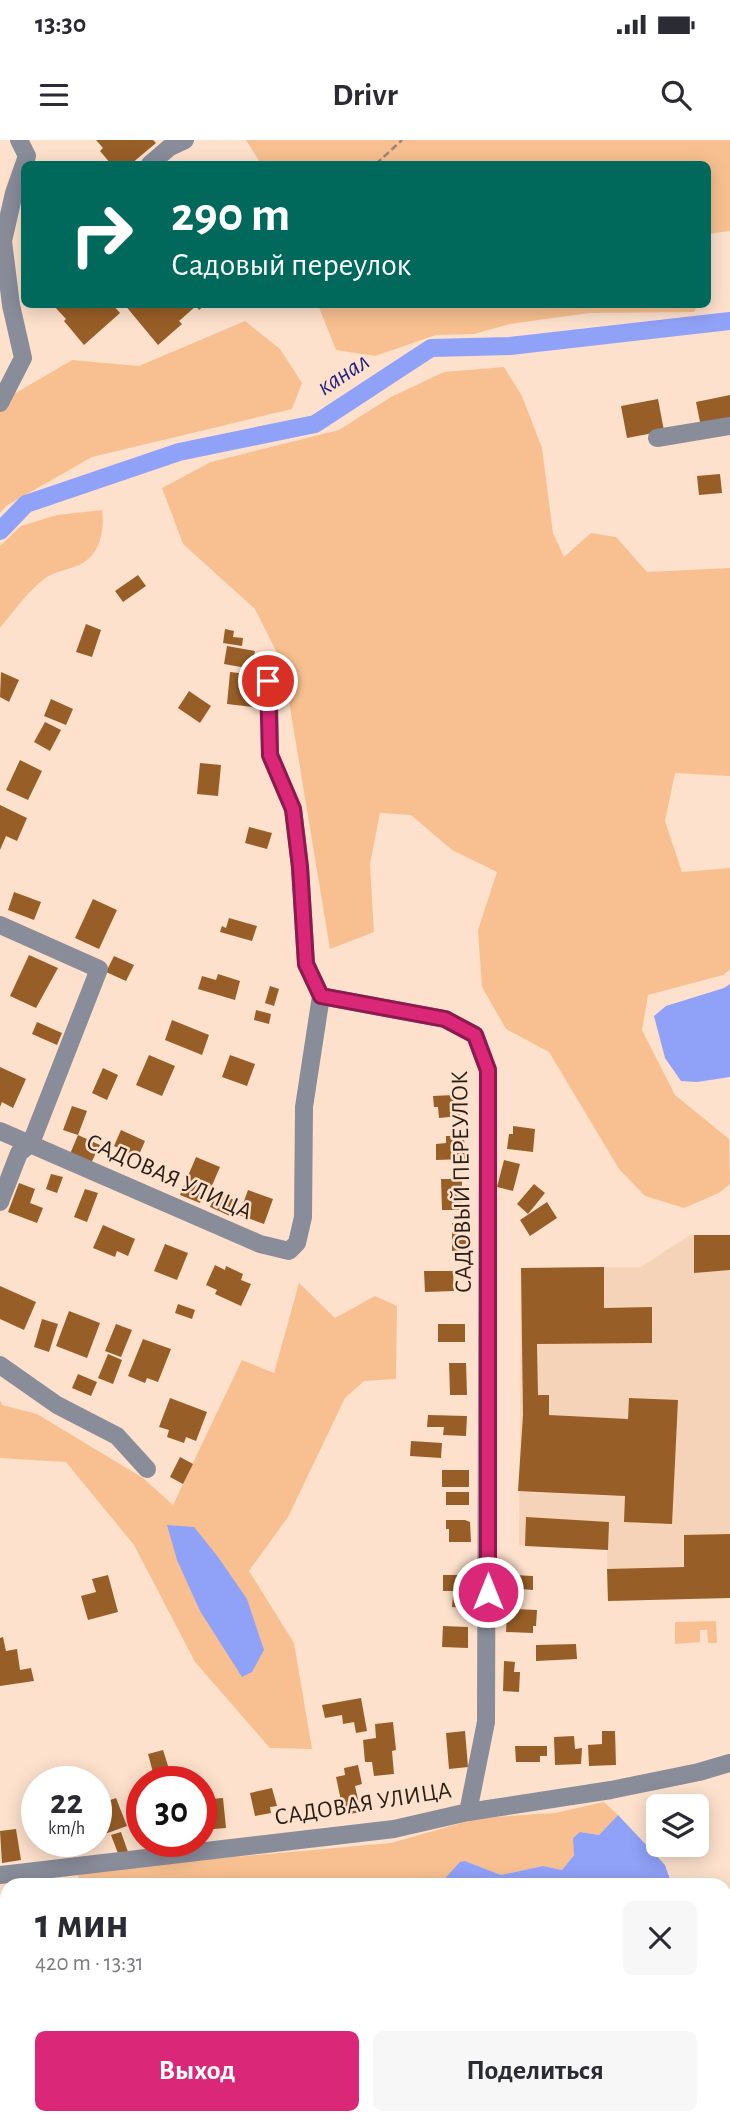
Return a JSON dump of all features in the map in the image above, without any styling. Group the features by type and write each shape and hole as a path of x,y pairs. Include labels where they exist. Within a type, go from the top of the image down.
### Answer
{"street":[{"path":"19,140 27,156 25,161"},
{"path":"154,161 170,147 185,140"},
{"path":"0,403 23,358 11,305 3,241 21,173"},
{"path":"7,264 21,258"},
{"path":"657,438 730,426"},
{"path":"268,681 270,755 293,809 300,867 306,964 321,996"},
{"path":"0,925 99,969 31,1143 19,1153 0,1202"},
{"name":"САДОВАЯ УЛИЦА","path":"0,1131 260,1244 289,1251 297,1243 303,1217 303,1107 321,996"},
{"name":"САДОВЫЙ ПЕРЕУЛОК","path":"321,996 445,1019 475,1035 488,1070 486,1722 468,1812"},
{"path":"0,1365 57,1405 117,1436 147,1469"},
{"name":"САДОВАЯ УЛИЦА","path":"0,1875 394,1829 468,1812 611,1790 730,1763"}],"path":[{"path":"379,161 402,140"}],"shaded area":[{"path":"246,140 730,140 730,231 711,233 711,161 259,161"},
{"path":"319,308 696,308 694,312 589,313 510,324 474,334 436,335 375,356 336,350"},
{"path":"245,321 280,349 302,383 292,409 92,457 6,506 0,513 0,412 9,397 72,360 139,366"},
{"path":"504,367 522,396 542,448 553,533 564,557 591,533 616,537 647,572 730,568 730,776 675,773 665,821 682,872 730,868 730,970 723,975 648,995 642,1030 675,1095 729,1139 730,1184 719,1193 684,1208 645,1196 619,1169 549,1052 506,1029 482,987 478,930 497,872 452,850 411,815 380,813 370,864 374,932 330,949 283,665 255,609 183,544 162,488 211,462 339,430 391,397 444,372"},
{"path":"102,510 102,534 92,555 79,565 44,579 0,628 0,546 21,526 57,515"},
{"path":"690,1235 730,1235 730,1598 608,1601 607,1550 519,1545 521,1268 641,1267"},
{"path":"299,1283 335,1318 375,1296 397,1306 396,1379 364,1381 345,1398 288,1517 249,1571 294,1643 312,1749 270,1748 195,1662 134,1545 66,1462 0,1458 0,1400 2,1405 37,1414 143,1478 173,1505 242,1360 274,1373"},
{"path":"716,1621 717,1643 708,1643 707,1630 700,1630 700,1642 675,1644 675,1622"},
{"path":"604,1802 618,1815 599,1835 580,1832 574,1855 562,1870 543,1866 501,1875 465,1861 447,1878 78,1878 77,1871 391,1843 479,1818 555,1813"}],"water":[{"path":"730,984 730,1077 697,1082 681,1081 665,1058 654,1016 666,1006"},
{"path":"167,1525 194,1527 247,1599 264,1650 252,1672 242,1677 200,1611 177,1560"},
{"path":"618,1815 646,1845 646,1857 657,1857 665,1865 670,1878 445,1878 460,1862 465,1861 501,1875 543,1866 562,1870 574,1855 573,1838 580,1832 599,1835"}],"building":[{"path":"96,140 153,140 156,143 135,161 108,161 100,151 103,148"},
{"path":"56,308 116,308 120,313 84,345 64,321 66,319"},
{"path":"127,308 194,308 179,321 182,324 158,345"},
{"path":"730,395 730,421 701,427 696,402"},
{"path":"658,399 664,431 627,438 621,406"},
{"path":"720,474 722,493 699,495 697,476"},
{"path":"138,575 146,586 123,602 115,591"},
{"path":"86,624 101,630 92,657 76,652"},
{"path":"225,629 234,631 233,637 243,638 242,646 223,643"},
{"path":"227,646 255,651 252,669 224,664"},
{"path":"1,672 19,680 9,702 0,697"},
{"path":"230,672 256,675 253,707 227,704"},
{"path":"189,691 211,706 200,723 178,708"},
{"path":"51,699 73,709 66,725 44,716"},
{"path":"45,722 61,730 50,751 34,742"},
{"path":"20,760 42,771 28,800 6,790"},
{"path":"200,763 221,765 218,796 197,794"},
{"path":"0,805 27,818 17,841 6,836 0,850"},
{"path":"249,827 272,833 267,849 245,843"},
{"path":"14,892 41,902 34,920 8,910"},
{"path":"93,899 117,910 99,949 75,938"},
{"path":"229,918 257,926 252,941 220,932 222,926 226,928"},
{"path":"29,955 58,968 36,1008 10,996"},
{"path":"114,956 134,965 126,981 106,972"},
{"path":"218,974 240,981 235,1000 198,989 202,976 216,980"},
{"path":"270,986 279,989 274,1006 265,1003"},
{"path":"256,1010 271,1014 269,1024 254,1020"},
{"path":"172,1020 209,1035 202,1055 165,1040"},
{"path":"37,1022 62,1033 57,1045 32,1034"},
{"path":"149,1055 175,1066 162,1096 136,1085"},
{"path":"230,1055 255,1064 247,1086 222,1077"},
{"path":"0,1067 26,1079 13,1108 2,1102 0,1107"},
{"path":"103,1068 118,1075 107,1100 92,1093"},
{"path":"453,1095 454,1103 459,1103 460,1116 439,1118 433,1096"},
{"path":"72,1106 87,1111 78,1135 63,1130"},
{"path":"513,1126 535,1129 533,1152 507,1149"},
{"path":"121,1130 145,1141 138,1157 114,1146"},
{"path":"78,1135 100,1145 91,1163 70,1154"},
{"path":"446,1136 464,1136 465,1159 436,1160 436,1144 446,1143"},
{"path":"196,1157 220,1167 210,1190 206,1189 200,1203 180,1195"},
{"path":"504,1160 520,1164 513,1191 497,1187"},
{"path":"51,1174 63,1177 57,1193 46,1189"},
{"path":"441,1179 462,1179 462,1210 442,1210"},
{"path":"19,1183 35,1189 30,1203 43,1208 37,1223 8,1212"},
{"path":"534,1184 545,1193 528,1214 517,1204"},
{"path":"85,1189 98,1193 87,1222 74,1217"},
{"path":"248,1190 273,1199 264,1224 239,1215"},
{"path":"217,1192 236,1201 230,1216 210,1207"},
{"path":"547,1202 557,1218 530,1236 520,1220"},
{"path":"452,1223 466,1223 467,1251 452,1251"},
{"path":"103,1225 135,1239 128,1256 117,1251 115,1257 93,1248"},
{"path":"694,1235 730,1235 730,1270 694,1273"},
{"path":"165,1244 188,1253 177,1280 154,1271"},
{"path":"215,1265 225,1270 226,1266 243,1274 241,1280 251,1284 241,1306 215,1294 217,1290 206,1285"},
{"path":"604,1267 604,1308 652,1307 652,1343 537,1344 538,1395 549,1395 549,1415 628,1419 629,1398 678,1400 672,1524 624,1522 625,1496 518,1491 523,1415 521,1268"},
{"path":"424,1271 453,1271 454,1291 425,1292"},
{"path":"0,1286 36,1302 24,1330 0,1319"},
{"path":"178,1304 195,1310 192,1319 175,1313"},
{"path":"69,1311 100,1323 87,1358 56,1346"},
{"path":"42,1319 58,1324 49,1352 34,1347"},
{"path":"116,1324 132,1330 121,1357 105,1351"},
{"path":"438,1324 465,1324 465,1342 438,1342"},
{"path":"143,1339 171,1349 158,1382 147,1378 145,1383 128,1376"},
{"path":"108,1354 122,1360 113,1384 98,1378"},
{"path":"449,1363 466,1363 467,1395 450,1395"},
{"path":"78,1374 97,1382 91,1396 72,1388"},
{"path":"170,1398 207,1412 196,1441 186,1437 184,1443 167,1437 169,1430 159,1427"},
{"path":"428,1415 467,1416 466,1436 443,1435 444,1427 427,1427"},
{"path":"411,1441 442,1443 441,1458 410,1456"},
{"path":"180,1457 193,1464 183,1484 170,1477"},
{"path":"442,1470 469,1470 469,1487 442,1487"},
{"path":"446,1492 469,1492 469,1505 446,1505"},
{"path":"526,1517 609,1522 608,1550 525,1546"},
{"path":"446,1520 470,1522 471,1542 449,1542"},
{"path":"730,1534 730,1598 608,1601 607,1569 684,1567 684,1535"},
{"path":"108,1575 118,1612 88,1620 81,1596 96,1592 92,1579"},
{"path":"443,1575 470,1575 470,1591 443,1591"},
{"path":"512,1575 533,1576 533,1590 511,1588"},
{"path":"453,1596 470,1597 469,1608 452,1607"},
{"path":"515,1609 537,1610 533,1633 506,1632 507,1612 514,1613"},
{"path":"443,1626 468,1627 468,1648 442,1647"},
{"path":"3,1637 6,1651 17,1649 20,1670 31,1668 34,1681 0,1686 0,1638"},
{"path":"576,1644 577,1659 536,1661 536,1645"},
{"path":"504,1661 515,1662 514,1672 520,1672 519,1692 503,1691"},
{"path":"361,1698 367,1731 356,1733 354,1722 343,1724 342,1715 325,1718 322,1705"},
{"path":"393,1722 396,1750 392,1751 394,1774 374,1776 372,1762 365,1762 363,1740 376,1738 375,1724"},
{"path":"465,1731 468,1767 449,1769 446,1733"},
{"path":"602,1731 615,1731 616,1765 589,1766 588,1745 602,1744"},
{"path":"574,1736 575,1749 582,1748 581,1764 555,1765 554,1737"},
{"path":"515,1746 547,1746 547,1756 540,1756 540,1762 516,1762"},
{"path":"163,1750 168,1766 151,1766 148,1754"},
{"path":"358,1765 362,1784 355,1786 361,1812 344,1815 336,1777 345,1775 344,1768"},
{"path":"272,1788 277,1806 270,1807 271,1813 255,1816 250,1793"},
{"path":"116,1798 126,1826 112,1831 112,1799"},
{"path":"223,1798 226,1828 217,1829 217,1799"},
{"path":"16,1829 21,1860 2,1863 0,1831"},
{"path":"121,1832 126,1853 119,1856 112,1835"}],"waterway":[{"name":"канал","path":"0,531 26,504 179,452 315,424 431,348 510,346 730,321"}],"route":[{"path":"268,681 270,755 293,809 300,867 306,964 321,996 445,1019 475,1035 488,1070 488,1592"}]}
